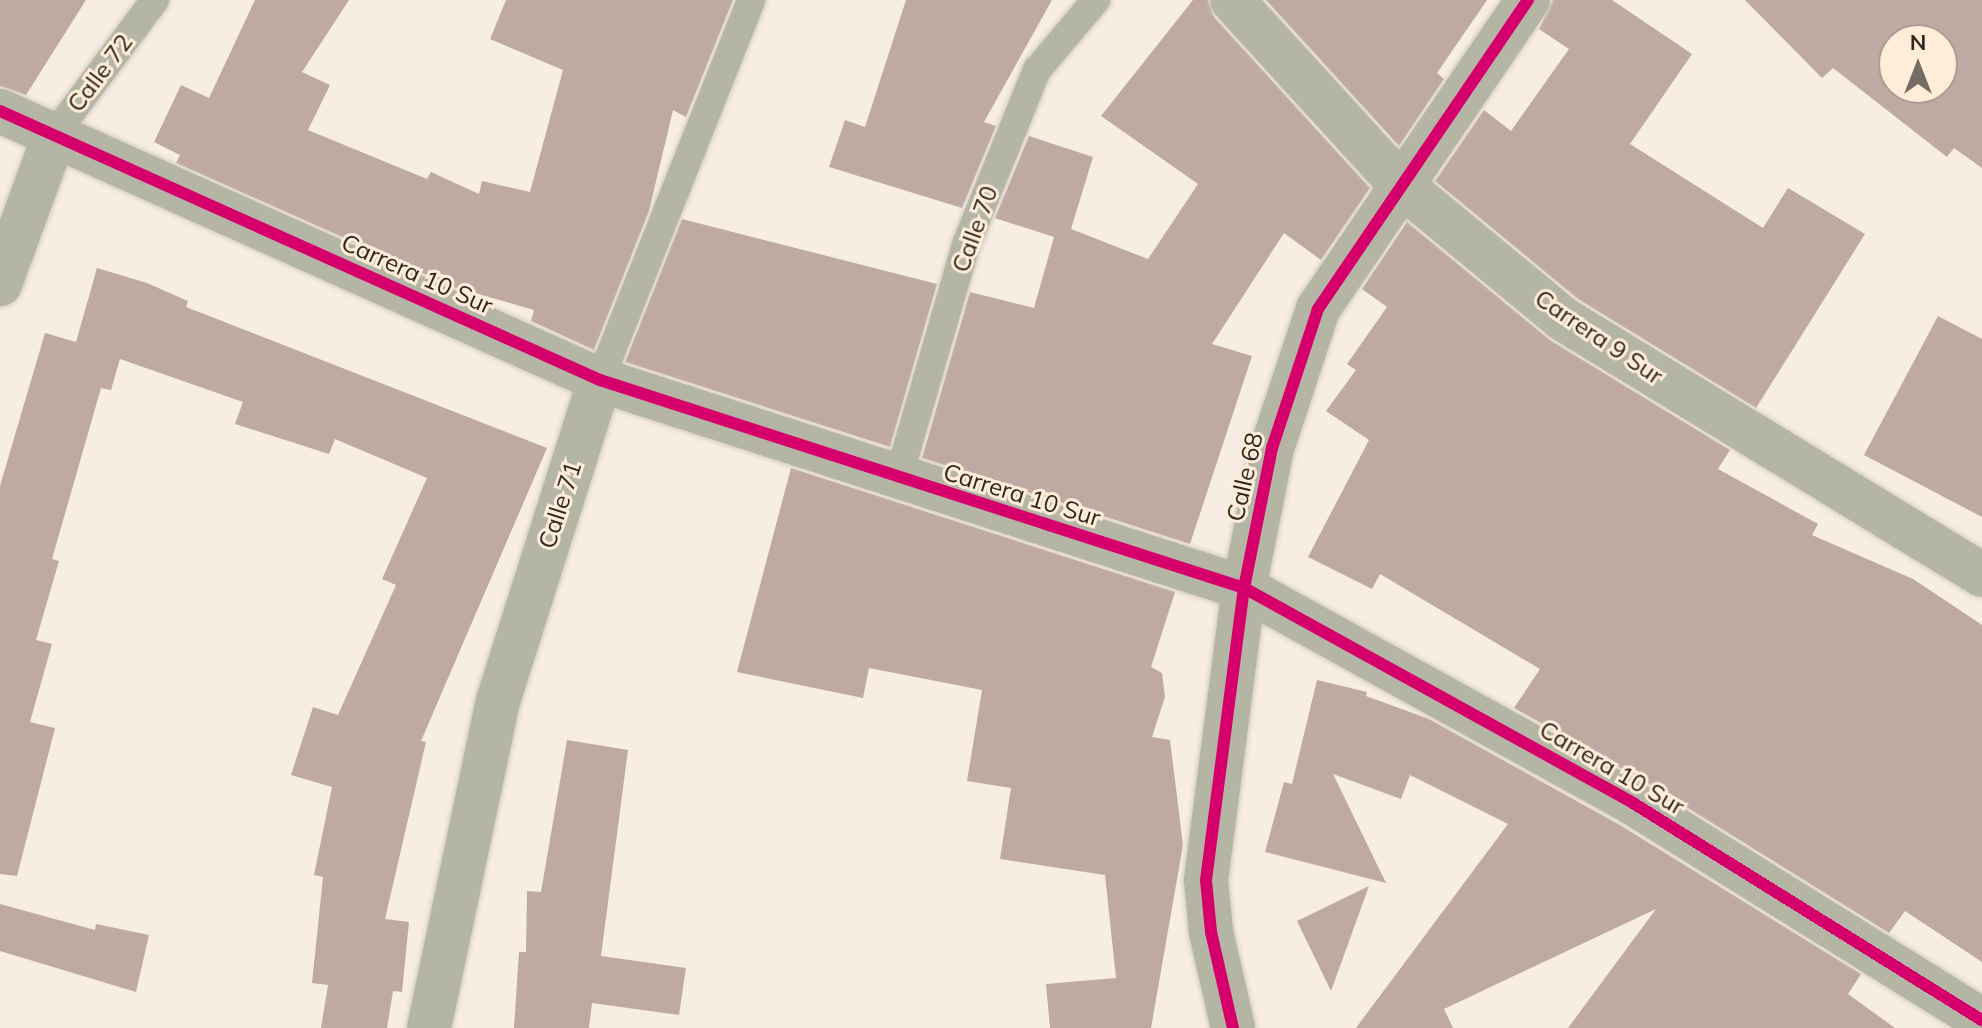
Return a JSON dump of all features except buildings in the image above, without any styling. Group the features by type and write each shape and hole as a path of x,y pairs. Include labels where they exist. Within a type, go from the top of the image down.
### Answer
{"street":[{"name":"Carrera 9 Sur","path":"1232,0 1400,184 1563,319 1982,575"},
{"name":"Calle 68","path":"1233,1028 1211,932 1206,880 1244,588 1272,448 1318,309 1400,184 1528,0"},
{"name":"Carrera 10 Sur","path":"0,111 600,380 898,479 1244,588 1633,803 1982,1020"},
{"name":"Calle 72","path":"0,284 55,134"},
{"name":"Calle 71","path":"429,1028 498,701 600,380"}],"lane":[{"name":"Calle 72","path":"55,134 155,0"},
{"name":"Calle 71","path":"600,380 751,0"},
{"name":"Calle 70","path":"898,479 967,242 1031,84 1096,0"}],"cycle path":[{"path":"1233,1028 1211,932 1206,880 1244,588 1272,448 1318,309 1528,0"},
{"path":"0,111 600,380 1244,588 1633,803 1982,1020"}]}
